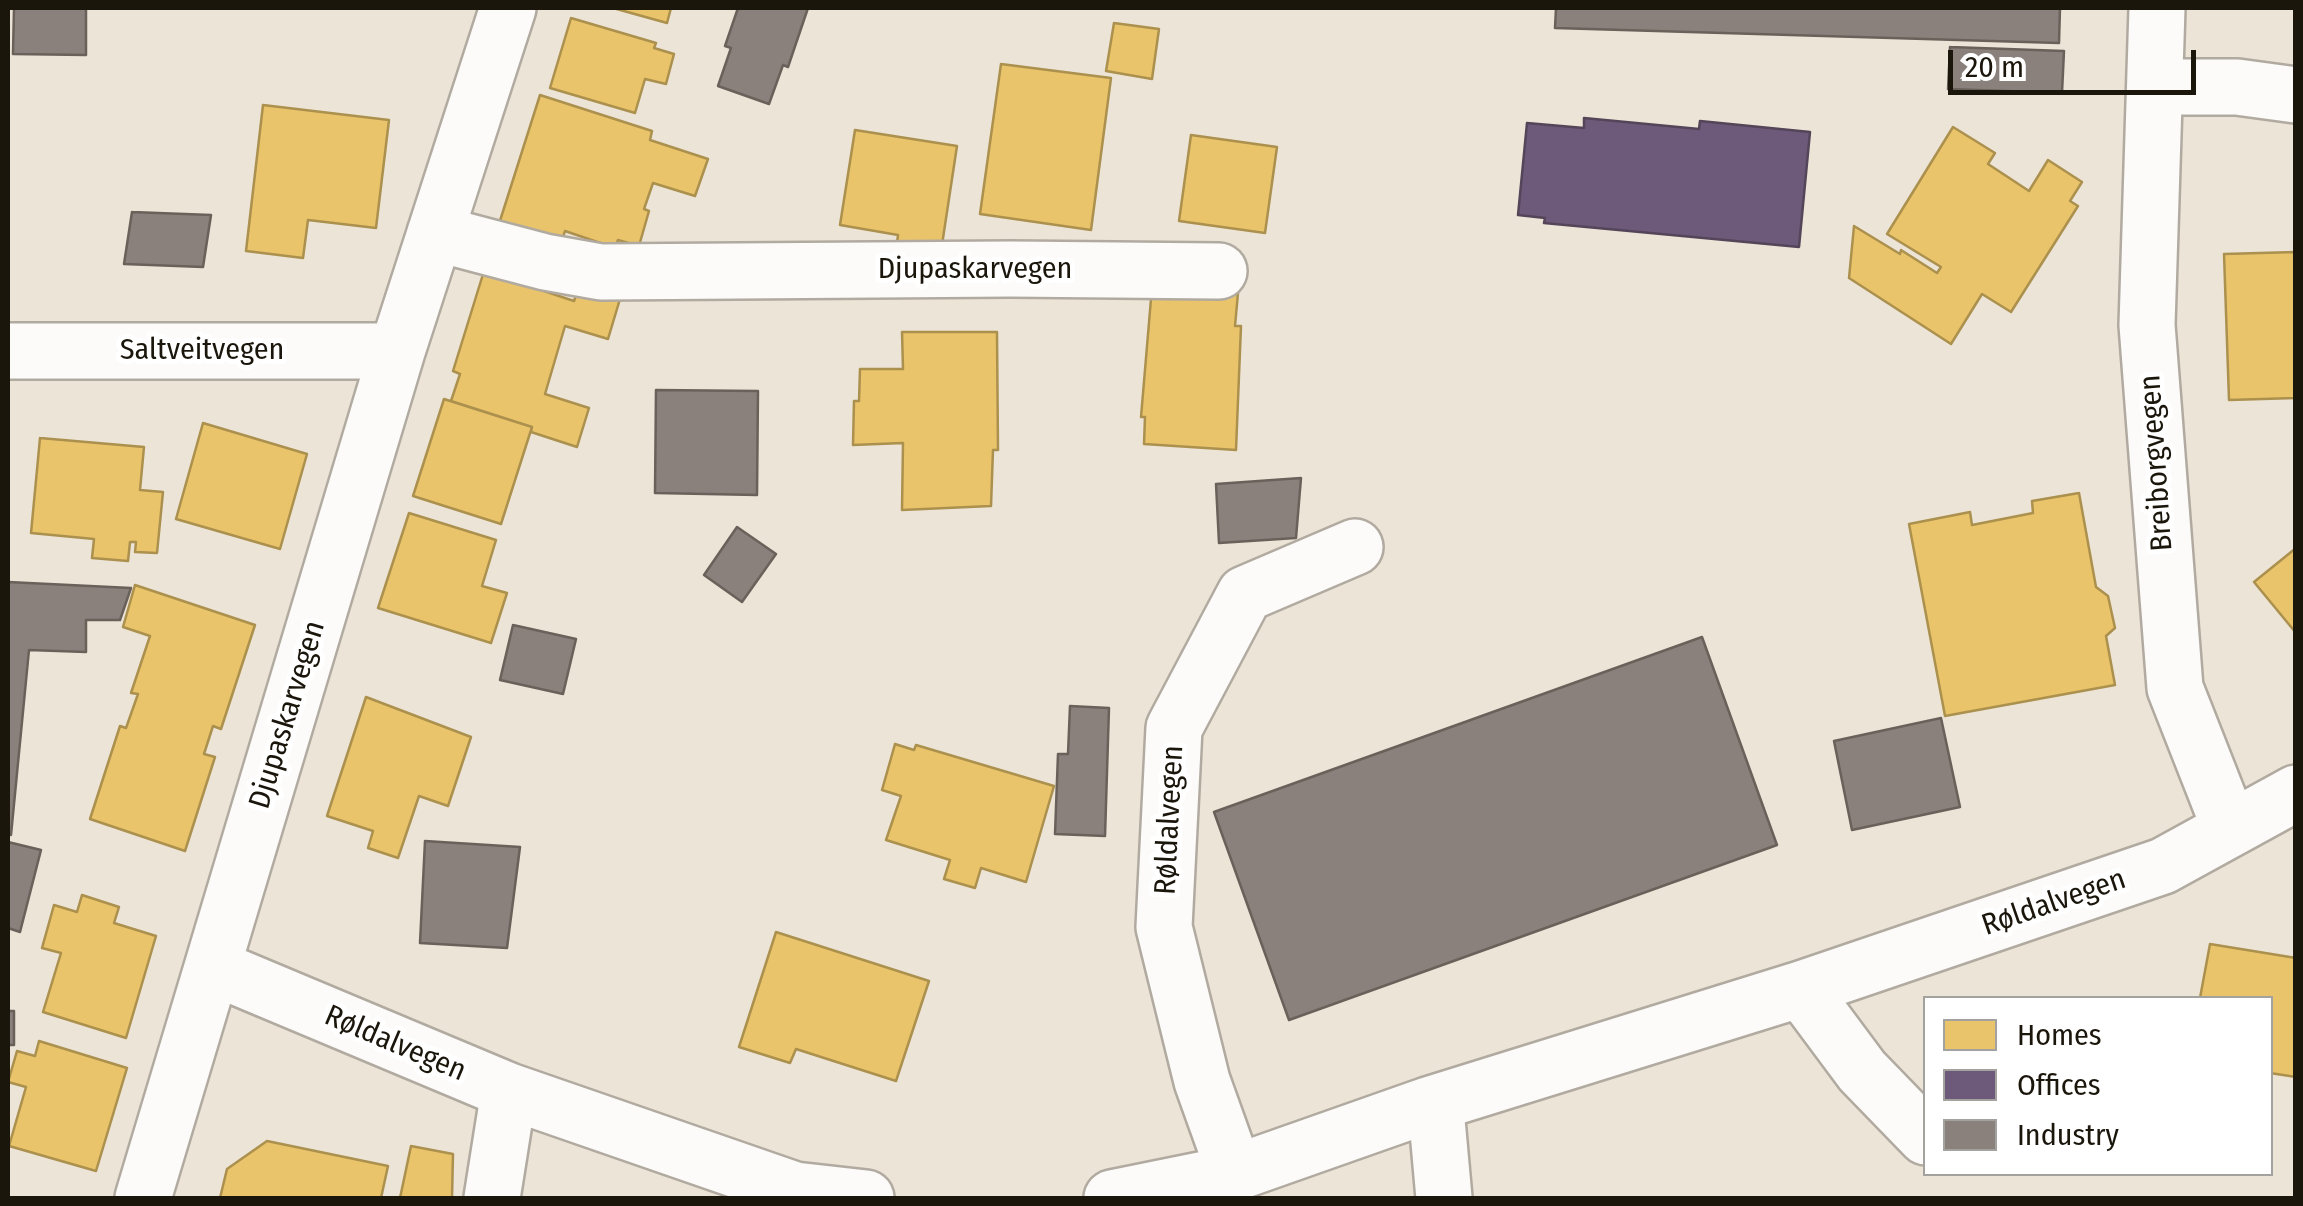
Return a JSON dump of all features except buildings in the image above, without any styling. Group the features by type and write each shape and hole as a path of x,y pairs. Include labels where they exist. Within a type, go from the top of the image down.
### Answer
{"street":[{"name":"Djupaskarvegen","path":"142,1198 397,351 508,8"},
{"name":"Breiborgvegen","path":"2157,8 2146,325 2174,688 2230,828"},
{"path":"2156,87 2236,87 2296,94"},
{"name":"Djupaskarvegen","path":"435,233 545,262 601,272 1010,268 1219,271"},
{"name":"Saltveitvegen","path":"8,351 397,351"},
{"name":"Røldalvegen","path":"1234,1173 1202,1081 1164,927 1174,728 1245,594 1355,547"},
{"name":"Røldalvegen","path":"1112,1198 1234,1173 1428,1105 1801,989 2163,866 2296,793"},
{"name":"Røldalvegen","path":"213,967 509,1091 795,1190 866,1198"},
{"path":"1801,989 1862,1071 1923,1135"},
{"path":"492,1198 509,1091"},
{"path":"1428,1105 1437,1120 1444,1198"}]}
